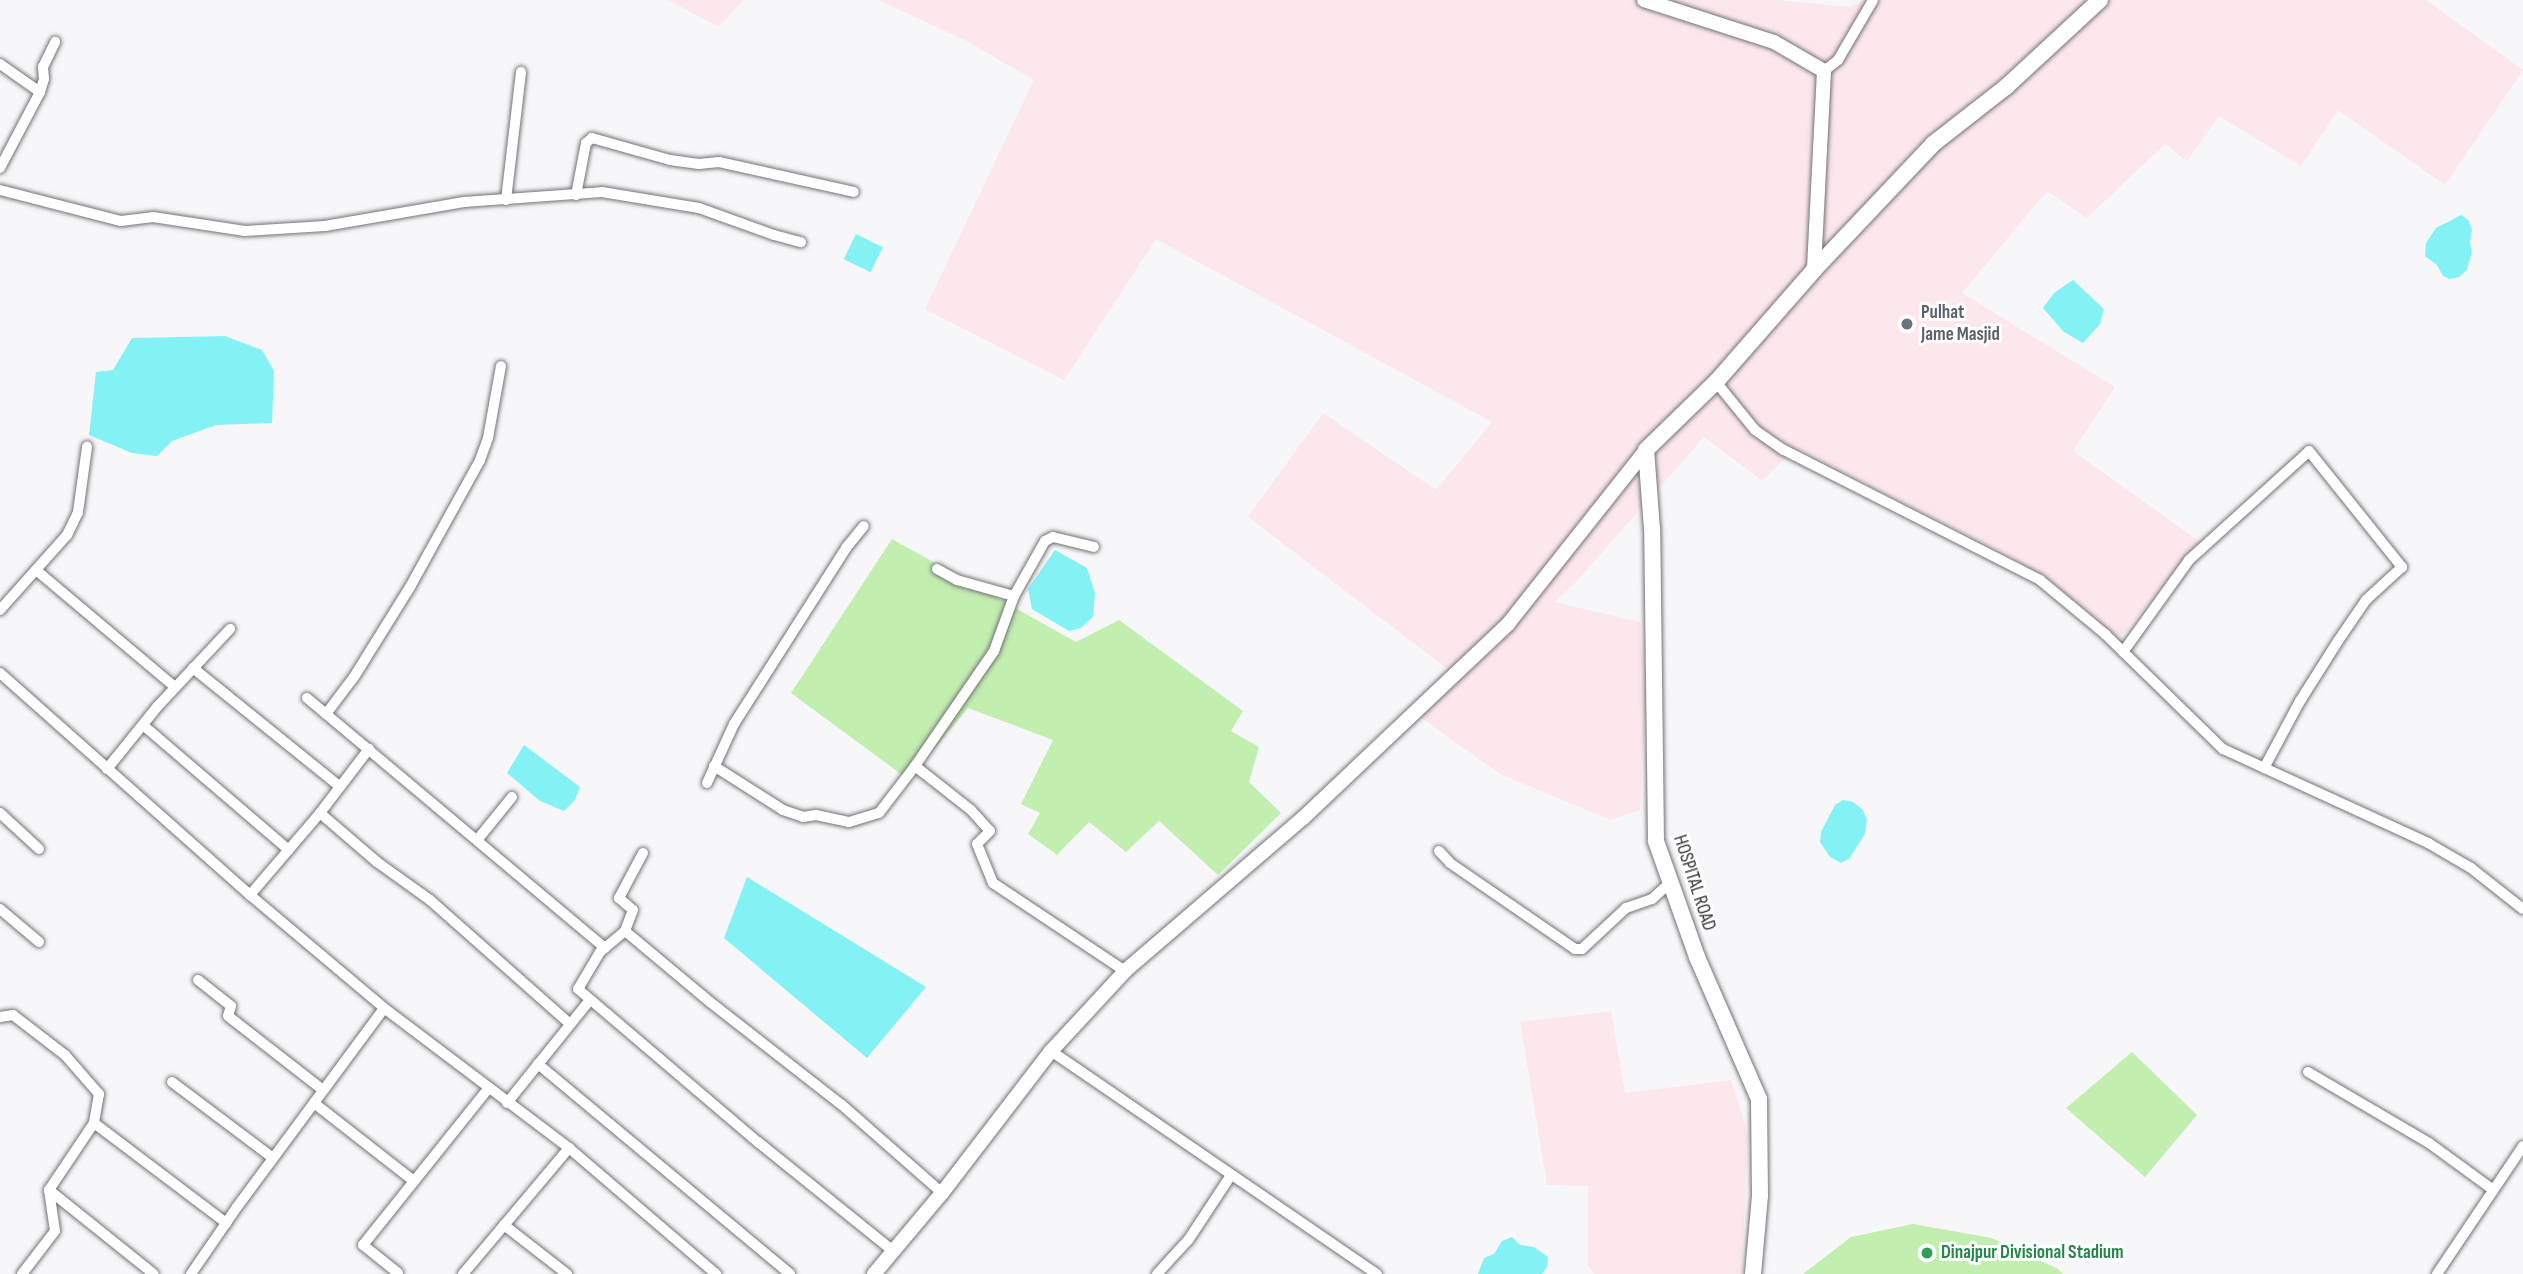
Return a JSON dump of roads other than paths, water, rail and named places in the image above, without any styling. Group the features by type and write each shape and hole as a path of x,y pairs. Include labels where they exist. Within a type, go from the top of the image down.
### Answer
{"main road":[{"path":"1646,450 1716,382 1814,270 1933,144 2006,87 2100,0"},
{"name":"HOSPITAL ROAD","path":"1646,450 1652,529 1656,841 1697,957 1759,1099 1760,1196 1753,1274"}],"street":[{"path":"1644,0 1774,42 1824,71"},
{"path":"1824,71 1838,61 1873,0"},
{"path":"0,168 40,93 44,79 43,67 55,42"},
{"path":"0,64 40,93"},
{"path":"1814,270 1824,71"},
{"path":"506,200 521,72"},
{"path":"576,195 586,143 592,138 670,160 699,164 719,162 854,192"},
{"path":"0,190 121,221 153,217 245,230 325,226 404,211 602,192 667,201 801,242"},
{"path":"326,714 354,677 410,587 480,460 488,438 501,366"},
{"path":"1716,382 1755,430 1784,450 2040,580 2123,652 2223,749 2428,843 2471,868 2523,909"},
{"path":"0,610 67,535 78,512 87,447"},
{"path":"874,1274 942,1193 1051,1051 1125,971 1303,818 1508,624 1646,450"},
{"path":"2123,652 2154,605 2189,560 2309,452 2402,567 2366,600 2300,701 2264,768"},
{"path":"707,783 734,724 846,548 864,526"},
{"path":"714,766 783,810 803,817 816,815 849,822 878,813 915,766 994,651 1014,596 1045,541 1053,537 1094,547"},
{"path":"937,569 957,580 1014,596"},
{"path":"36,570 175,687"},
{"path":"107,769 175,687 230,629"},
{"path":"193,668 339,786"},
{"path":"0,673 250,895 384,1008 569,1148 716,1274"},
{"path":"307,698 605,948"},
{"path":"143,725 289,850"},
{"path":"250,895 320,813 369,749"},
{"path":"915,766 956,798 990,831 977,844 993,883 1125,971"},
{"path":"478,839 512,797"},
{"path":"0,813 40,849"},
{"path":"320,813 430,900 570,1024"},
{"path":"1439,851 1450,863 1575,949 1582,949 1626,908 1653,899 1671,883"},
{"path":"643,853 619,898 633,910 625,931 605,948 578,989 892,1250"},
{"path":"0,909 39,942"},
{"path":"625,931 710,1002 842,1105 942,1193"},
{"path":"198,980 231,1006 228,1016 323,1090"},
{"path":"507,1103 589,1000"},
{"path":"191,1274 384,1008"},
{"path":"0,1017 13,1015 65,1055 99,1094 94,1123 49,1190 55,1231 23,1274"},
{"path":"1051,1051 1377,1274"},
{"path":"538,1064 790,1274"},
{"path":"2308,1072 2429,1143 2492,1189"},
{"path":"172,1082 273,1158"},
{"path":"398,1273 363,1245 488,1089"},
{"path":"314,1103 414,1181"},
{"path":"94,1123 226,1223"},
{"path":"2437,1274 2523,1146"},
{"path":"463,1274 569,1148"},
{"path":"1157,1274 1189,1239 1231,1175"},
{"path":"49,1190 154,1274"},
{"path":"504,1225 567,1274"}],"water":[{"path":"2461,215 2468,220 2472,229 2472,252 2467,270 2459,277 2450,279 2443,276 2437,265 2425,256 2426,243 2436,228"},
{"path":"856,234 883,247 871,272 844,259"},
{"path":"2073,280 2104,309 2100,324 2083,343 2064,332 2043,308 2054,293"},
{"path":"225,336 262,350 274,371 272,423 216,425 172,441 157,456 132,453 89,435 96,372 113,370 132,338"},
{"path":"1055,550 1087,568 1095,593 1093,617 1081,628 1069,631 1032,609 1028,589"},
{"path":"524,745 580,787 575,800 564,811 540,801 507,773"},
{"path":"1843,800 1853,802 1863,810 1867,820 1865,834 1849,859 1841,863 1830,857 1820,842 1821,832 1835,805"},
{"path":"747,877 926,987 867,1058 724,938"},
{"path":"1512,1237 1520,1245 1534,1247 1548,1257 1547,1267 1542,1274 1478,1274 1484,1258 1494,1254 1502,1241"}],"place":[{"name":"Pulhat Jame Masjid","path":"1907,324"},
{"name":"Dinajpur Divisional Stadium","path":"1927,1253"}]}
